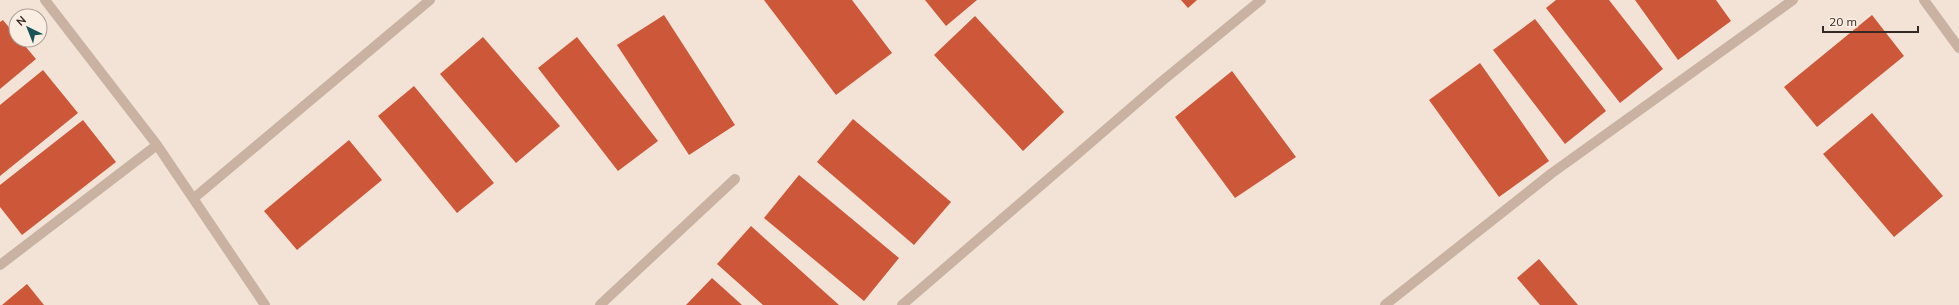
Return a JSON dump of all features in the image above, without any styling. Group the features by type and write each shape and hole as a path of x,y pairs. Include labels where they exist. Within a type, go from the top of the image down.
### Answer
{"street":[{"path":"45,0 157,145 265,305"},
{"path":"194,198 430,0"},
{"path":"902,305 1161,82 1261,0"},
{"path":"1385,305 1552,173 1792,0"},
{"path":"1924,0 1959,48"},
{"path":"0,265 157,145"},
{"path":"600,305 734,179"}],"building":[{"path":"764,0 852,0 892,53 836,95"},
{"path":"925,0 977,0 946,26"},
{"path":"1181,0 1197,0 1188,8"},
{"path":"1556,0 1609,0 1663,69 1620,103 1546,8"},
{"path":"1635,0 1716,0 1731,21 1678,60"},
{"path":"664,15 735,125 689,155 617,45"},
{"path":"1872,15 1904,56 1817,127 1784,87"},
{"path":"975,16 1064,112 1023,151 934,55"},
{"path":"1535,19 1606,111 1565,144 1493,50"},
{"path":"3,20 8,26 8,48 27,48 36,59 0,89 0,22"},
{"path":"483,37 560,126 516,163 440,74"},
{"path":"577,37 658,141 618,171 538,68"},
{"path":"1480,63 1549,161 1499,197 1429,100"},
{"path":"43,70 78,113 0,176 0,105"},
{"path":"1232,71 1296,157 1235,198 1175,117"},
{"path":"414,86 494,183 457,213 378,116"},
{"path":"1872,113 1943,196 1894,237 1823,154"},
{"path":"853,119 951,202 914,245 817,162"},
{"path":"83,120 116,162 22,235 0,207 0,185"},
{"path":"349,140 382,180 297,250 264,211"},
{"path":"799,175 899,258 864,301 764,218"},
{"path":"751,226 839,305 763,305 717,264"},
{"path":"1539,259 1578,305 1540,305 1517,278"},
{"path":"712,278 742,305 686,305"},
{"path":"27,284 44,305 2,305"}]}
